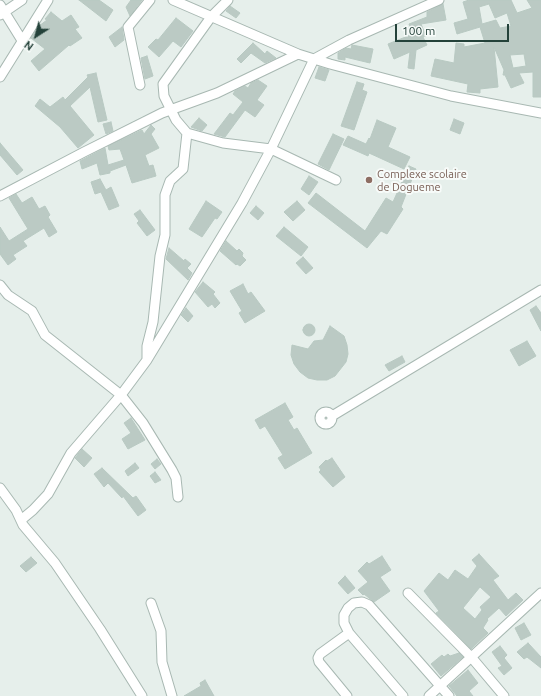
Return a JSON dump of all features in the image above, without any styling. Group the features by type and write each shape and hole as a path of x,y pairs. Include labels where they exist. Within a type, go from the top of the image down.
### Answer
{"street":[{"path":"22,0 2,11 23,42"},
{"path":"0,77 48,0"},
{"path":"140,85 128,27 150,0"},
{"path":"173,0 211,18 298,54 314,59 451,96 541,113"},
{"path":"228,0 211,18 163,84 162,91 170,110 180,126 187,132 223,143 271,149 336,180"},
{"path":"21,520 42,502 54,486 71,454 121,395 147,360 242,203 271,149 314,59 349,40 439,0"},
{"path":"0,196 84,152 170,110 217,93 298,54"},
{"path":"147,360 147,346 153,322 160,256 165,235 165,195 170,181 183,169 187,132"},
{"path":"0,285 8,295 32,311 45,335 121,395 143,423 172,470 176,478 178,497"},
{"path":"332,416 541,290"},
{"path":"0,488 11,502 21,520 55,563 100,629 142,696"},
{"path":"429,696 541,593"},
{"path":"408,594 472,658 504,696"},
{"path":"403,696 349,633 344,623 344,615 348,608 354,604 362,602 369,604 449,696"},
{"path":"152,603 161,631 162,662 172,696"},
{"path":"347,696 318,662 318,658 320,654 349,633"}],"building":[{"path":"79,0 99,0 113,10 106,21"},
{"path":"131,0 142,0 130,16 126,7"},
{"path":"469,0 511,0 517,13 532,8 527,0 541,0 541,97 533,97 533,72 519,73 524,83 511,88 505,75 503,75 504,70 494,47 498,87 480,89 480,93 467,92 468,84 431,76 435,59 454,63 456,43 464,44 464,47 485,43 480,27 457,34 454,23 468,19 463,2","holes":["489,4 495,18 507,13 511,26 500,28 496,20 482,24 479,7","524,54 526,66 513,68 510,55"]},
{"path":"443,4 446,20 421,24 426,36 423,37 427,45 416,50 414,69 408,68 410,52 394,59 388,44 413,34 409,24 427,17 427,12"},
{"path":"230,6 240,13 236,18 226,11"},
{"path":"51,12 62,21 71,15 79,27 75,29 82,38 70,46 69,45 39,71 31,61 45,49 31,38 39,26 47,20 45,19"},
{"path":"176,18 193,31 181,47 173,41 159,57 148,47 156,39 158,40"},
{"path":"122,27 124,40 115,47 109,37"},
{"path":"253,43 265,54 267,51 276,58 265,63 251,53 241,63 237,59"},
{"path":"352,45 373,49 370,63 345,57 345,60 338,59 338,53 346,48 351,49"},
{"path":"147,56 153,76 145,79 141,58"},
{"path":"319,67 329,70 325,81 315,78"},
{"path":"96,73 107,120 98,122 90,87 70,106 94,135 78,148 60,127 35,106 40,99 50,107 63,97 65,100 88,77 87,75"},
{"path":"258,80 267,86 257,100 264,105 255,117 245,110 225,137 214,134 230,113 233,115 243,102 233,94 235,91 245,86 248,88 251,83"},
{"path":"357,82 364,84 362,90 367,92 354,130 341,126"},
{"path":"199,118 207,125 202,131 191,127"},
{"path":"454,119 464,123 460,134 450,130"},
{"path":"377,120 396,128 388,147 410,157 404,169 369,153 368,156 343,145 348,136 366,144 369,138 370,139"},
{"path":"111,122 113,131 106,134 103,124"},
{"path":"151,125 155,129 151,134 159,148 145,155 149,166 153,165 156,176 132,183 126,165 110,171 110,173 100,175 97,163 82,169 80,161 105,148 108,165 124,160 120,149 109,150 108,146 142,130 144,134"},
{"path":"333,134 344,139 329,170 318,164"},
{"path":"0,143 23,170 17,175 0,155"},
{"path":"409,166 416,169 401,207 403,209 387,234 381,231 367,248 308,203 316,193 365,231 386,198 393,202"},
{"path":"309,176 318,182 309,195 301,189"},
{"path":"100,179 106,190 111,187 119,206 109,210 101,192 95,194 91,182"},
{"path":"16,194 22,203 32,197 39,209 45,206 50,215 48,217 57,232 49,237 44,228 23,241 27,246 13,255 16,259 8,265 0,254 0,227 9,241 28,229 9,198"},
{"path":"206,201 222,212 217,219 215,218 202,237 189,229"},
{"path":"297,201 305,210 293,221 284,212"},
{"path":"256,206 264,213 258,220 250,213"},
{"path":"140,210 155,230 147,236 137,223 139,221 134,214"},
{"path":"284,227 308,247 301,256 276,236"},
{"path":"226,241 237,251 239,249 243,253 242,256 246,260 240,266 237,264 236,265 220,251"},
{"path":"169,248 184,261 185,259 191,264 187,268 192,273 188,280 166,259"},
{"path":"303,257 313,268 306,274 296,263"},
{"path":"203,282 215,292 213,294 220,303 215,308 212,304 208,307 195,292"},
{"path":"243,284 248,294 251,292 265,311 245,323 239,313 242,311 230,291"},
{"path":"536,306 541,313 541,331 530,310"},
{"path":"186,308 193,316 188,322 181,315"},
{"path":"309,324 313,326 315,330 313,334 309,336 305,334 303,330 305,326"},
{"path":"330,326 344,336 348,354 346,362 335,376 327,380 308,378 300,372 294,364 291,355 292,345 308,349 314,341 323,340"},
{"path":"527,341 536,356 519,366 510,350"},
{"path":"402,356 405,362 389,371 385,365"},
{"path":"285,403 293,417 288,420 294,430 297,428 312,453 285,469 278,458 283,455 265,426 260,429 255,420"},
{"path":"131,418 145,440 128,449 122,439 131,433 124,423"},
{"path":"82,449 92,458 84,467 75,458"},
{"path":"332,458 345,477 333,487 319,472 321,470 319,467 326,460 327,461"},
{"path":"157,459 161,464 155,469 151,464"},
{"path":"135,463 139,468 128,476 125,471"},
{"path":"102,468 133,498 136,496 146,510 138,516 123,496 122,498 108,483 104,487 94,474"},
{"path":"155,472 161,480 155,483 150,476"},
{"path":"479,554 499,576 493,580 508,600 516,593 523,600 506,616 499,608 487,619 488,620 483,628 488,633 471,649 436,613 439,611 424,591 439,573 448,580 455,570 468,579 477,566 472,560","holes":["480,587 491,597 480,607 482,610 475,619 463,608"]},
{"path":"382,556 391,570 380,577 390,591 374,602 358,590 368,582 358,571 367,562 369,564"},
{"path":"31,557 37,563 26,572 20,566"},
{"path":"345,576 355,588 348,594 338,583"},
{"path":"524,623 531,635 521,640 515,628"},
{"path":"528,643 541,657 541,668 527,657 524,659 517,652"},
{"path":"500,646 507,655 504,658 512,668 504,675 498,668 502,666 492,652"},
{"path":"459,653 463,657 441,676 431,664 442,655 444,657 448,654 450,656"},
{"path":"468,670 478,683 469,691 473,696 457,696 449,686"},
{"path":"205,680 214,696 184,696 201,686 200,683"}],"place":[{"name":"Complexe scolaire de Dogueme","path":"369,180"}]}
